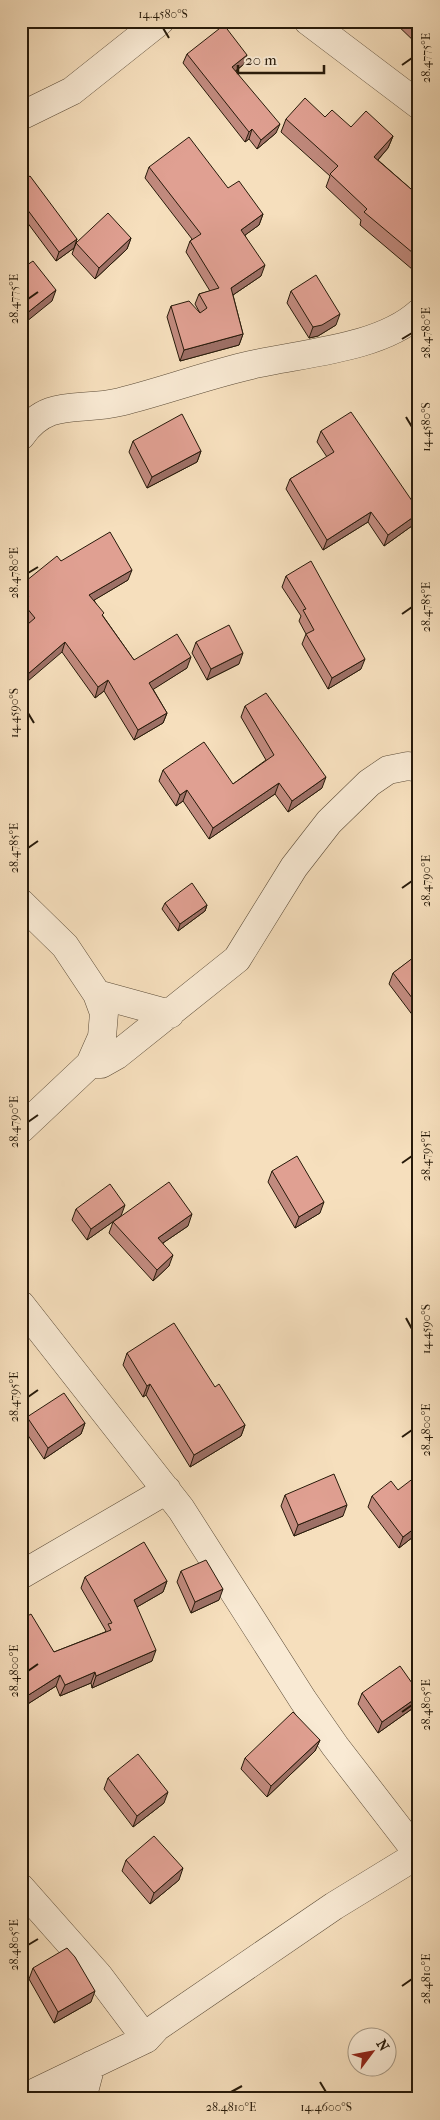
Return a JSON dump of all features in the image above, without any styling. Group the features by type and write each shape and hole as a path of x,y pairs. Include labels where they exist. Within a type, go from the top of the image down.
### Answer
{"street":[{"path":"21,116 72,92 160,21"},
{"path":"309,22 419,105"},
{"path":"21,436 40,415 57,408 79,408 118,402 252,364 371,340 405,326 419,313"},
{"path":"90,1064 101,1064 117,1055 237,958 294,867 330,822 369,784 388,770 408,766 419,768"},
{"path":"21,903 65,946 97,994 104,1013 102,1037 90,1064 21,1129"},
{"path":"97,994 170,1014"},
{"path":"21,1305 181,1509 303,1700 335,1746 419,1854 308,1924 157,2027 146,2038 21,2099"},
{"path":"21,1575 166,1490"},
{"path":"21,1888 98,1975 146,2038"},
{"path":"82,2099 91,2065"}],"building":[{"path":"224,25 247,55 232,67 280,124 261,140 252,129 249,132 187,54"},
{"path":"305,98 325,117 332,110 351,127 366,111 393,136 374,157 419,196 419,258 364,212 367,209 330,174 338,166 286,119"},
{"path":"189,137 228,188 239,181 263,214 241,230 265,265 231,288 243,334 184,350 171,306 189,301 200,313 207,308 199,294 219,288 190,241 201,234 149,167"},
{"path":"30,176 77,239 59,252 21,201 21,182"},
{"path":"108,213 131,238 99,268 76,243"},
{"path":"33,261 56,290 22,317 21,269"},
{"path":"316,275 340,314 322,325 313,327 291,291"},
{"path":"351,412 419,513 388,535 371,512 327,540 290,479 334,452 321,431"},
{"path":"182,414 201,451 152,477 133,441"},
{"path":"110,532 132,570 89,595 104,613 102,615 134,660 177,634 191,657 149,683 167,713 138,730 108,680 98,687 65,642 21,680 21,630 35,618 22,602 29,597 21,588 21,585 57,556 61,561"},
{"path":"311,561 365,659 332,678 306,634 314,630 303,610 306,609 286,576"},
{"path":"229,625 243,653 211,669 196,642"},
{"path":"266,693 326,777 292,801 279,783 213,828 187,790 180,795 163,770 204,742 233,784 274,755 245,706"},
{"path":"192,883 207,905 180,924 165,903"},
{"path":"419,954 419,1007 393,973"},
{"path":"297,1156 324,1202 299,1217 272,1171"},
{"path":"169,1182 192,1214 158,1238 173,1255 157,1270 113,1222"},
{"path":"110,1184 125,1205 91,1229 76,1209"},
{"path":"174,1323 215,1387 219,1384 245,1425 194,1455 150,1384 147,1386 127,1353"},
{"path":"64,1393 85,1423 48,1448 27,1417"},
{"path":"334,1474 347,1505 298,1525 285,1495"},
{"path":"419,1474 419,1525 403,1537 372,1496 391,1481 398,1490"},
{"path":"21,1505 25,1511 21,1514"},
{"path":"144,1542 167,1581 134,1600 156,1650 96,1676 95,1672 65,1685 60,1675 27,1696 24,1691 21,1693 21,1614 24,1618 31,1614 54,1652 111,1630 108,1624 112,1623 85,1577"},
{"path":"206,1560 223,1589 195,1602 181,1571"},
{"path":"400,1666 419,1693 419,1696 382,1722 362,1693"},
{"path":"293,1712 320,1740 271,1786 245,1758"},
{"path":"138,1754 168,1792 137,1816 108,1778"},
{"path":"154,1836 183,1868 154,1893 126,1860"},
{"path":"67,1948 75,1957 95,1991 58,2012 33,1968"}]}
